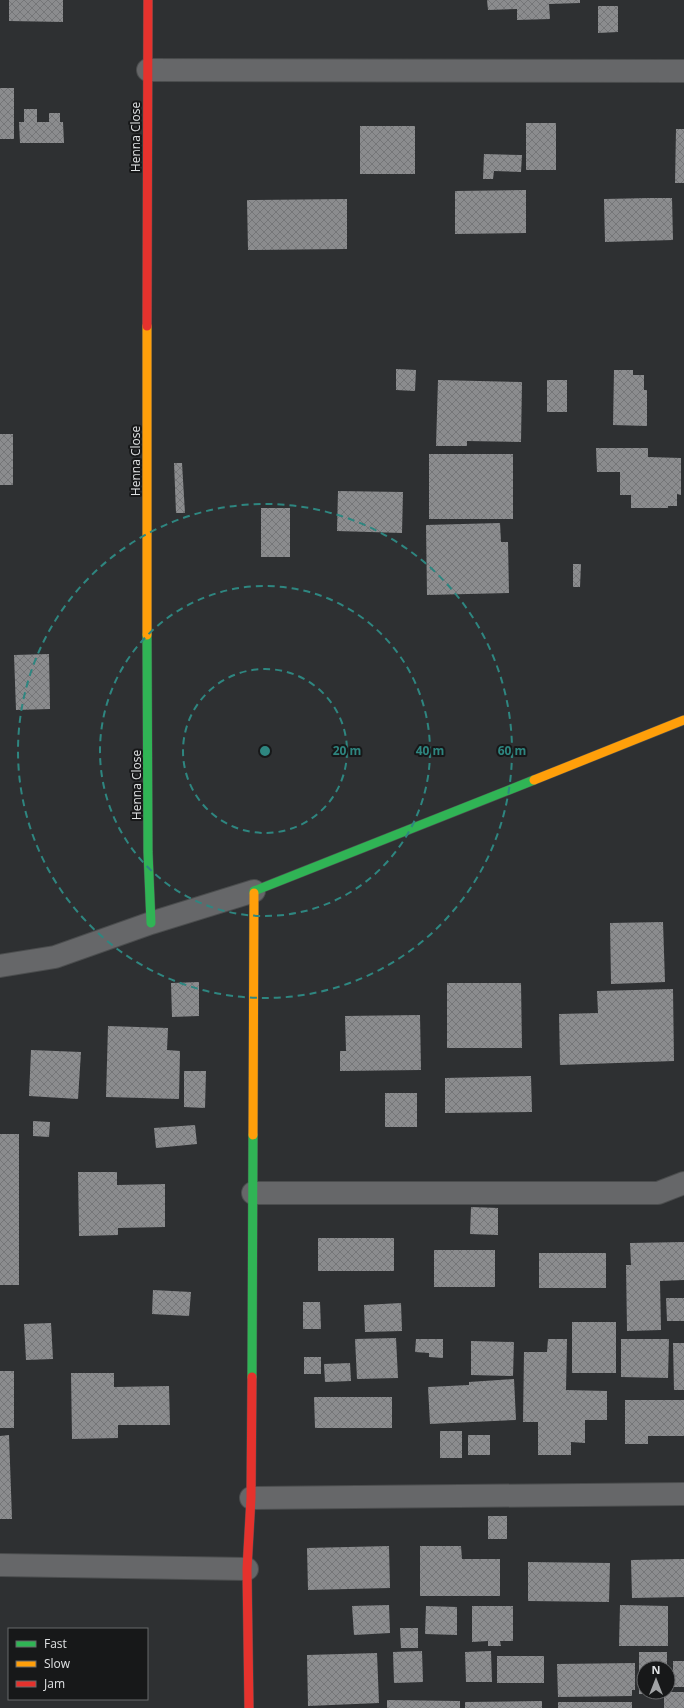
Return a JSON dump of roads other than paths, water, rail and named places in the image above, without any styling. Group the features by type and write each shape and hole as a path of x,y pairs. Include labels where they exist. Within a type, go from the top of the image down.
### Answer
{"street":[{"name":"Henna Close","path":"148,0 147,615 148,852 151,923"},
{"path":"148,70 684,71"},
{"path":"0,966 56,957 151,923 254,891 684,720"},
{"path":"249,1708 247,1569 251,1498 254,891"},
{"path":"253,1193 658,1193 684,1183"},
{"path":"251,1498 684,1494"},
{"path":"0,1565 247,1569"}]}
